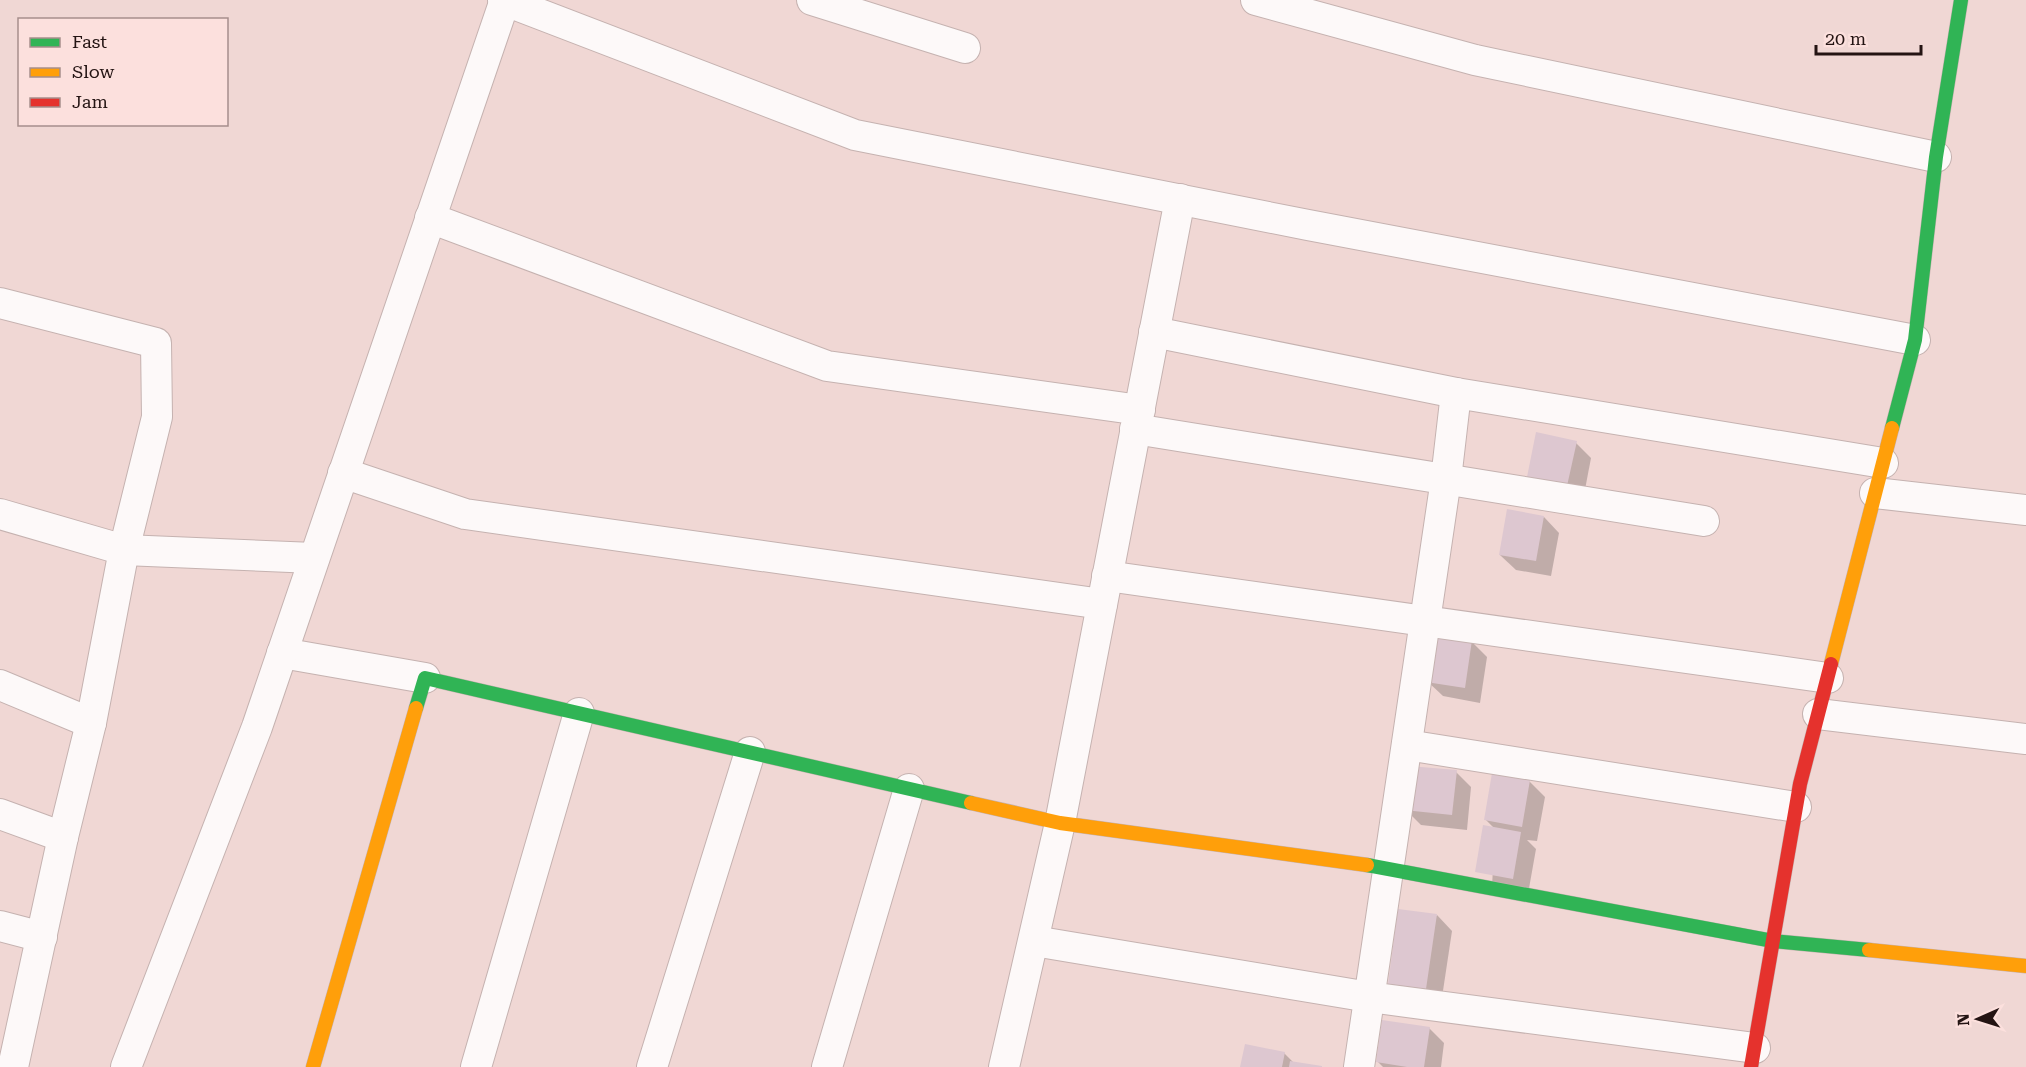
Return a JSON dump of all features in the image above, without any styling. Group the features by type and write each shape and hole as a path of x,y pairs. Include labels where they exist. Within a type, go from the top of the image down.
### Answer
{"street":[{"path":"126,1067 257,727 504,0 855,135 1915,340"},
{"path":"812,0 965,48"},
{"path":"1256,0 1475,60 1936,157"},
{"path":"1034,941 1753,1058 1796,807 1915,340 1936,157 1961,0"},
{"path":"1004,1067 1060,823 1180,199"},
{"path":"430,218 827,366 1137,419 1446,479 1704,521"},
{"path":"0,303 156,343 157,417 124,550 91,723 63,837 13,1067"},
{"path":"1154,332 1456,393 1883,463"},
{"path":"1359,1067 1446,479 1456,393"},
{"path":"343,473 465,514 1105,590 1425,621 1828,678"},
{"path":"1875,493 2026,510"},
{"path":"0,514 124,550 314,558"},
{"path":"282,653 425,678 1060,823 1388,867 1773,941 2026,966"},
{"path":"313,1067 425,678"},
{"path":"0,685 91,723"},
{"path":"476,1067 579,713"},
{"path":"1818,714 2026,739"},
{"path":"1407,745 1796,807"},
{"path":"652,1067 750,752"},
{"path":"827,1067 909,789"},
{"path":"0,814 63,837"},
{"path":"0,926 42,937"}],"building":[{"path":"1536,432 1577,441 1567,486 1527,477"},
{"path":"1507,509 1544,516 1536,561 1499,555"},
{"path":"1433,634 1472,640 1465,688 1426,682"},
{"path":"1409,766 1457,770 1452,815 1404,810"},
{"path":"1492,773 1530,780 1522,827 1484,820"},
{"path":"1483,825 1521,832 1513,879 1475,872"},
{"path":"1398,909 1437,914 1426,989 1388,984"},
{"path":"1382,1020 1430,1027 1424,1067 1376,1062"},
{"path":"1245,1044 1285,1052 1282,1067 1240,1067"},
{"path":"1290,1061 1322,1066 1322,1067 1289,1067"}],"traffic: fast":[{"path":"1892,428 1915,340 1936,157 1961,0"},
{"path":"416,708 425,678 971,803"},
{"path":"1367,865 1773,941 1869,950"}],"traffic: slow":[{"path":"1831,664 1892,428"},
{"path":"313,1067 416,708"},
{"path":"971,803 1060,823 1367,865"},
{"path":"1869,950 2026,966"}],"traffic: jam":[{"path":"1751,1067 1800,784 1831,664"}]}
